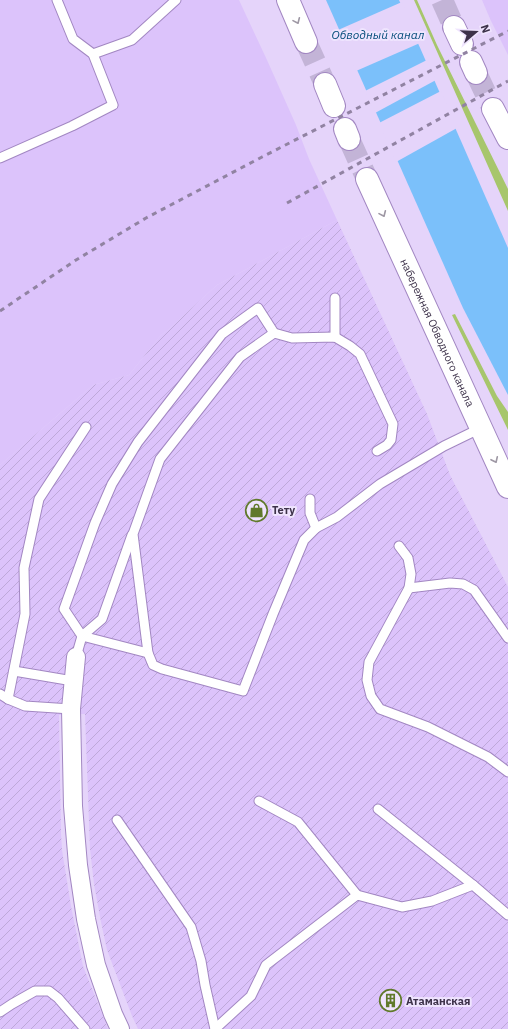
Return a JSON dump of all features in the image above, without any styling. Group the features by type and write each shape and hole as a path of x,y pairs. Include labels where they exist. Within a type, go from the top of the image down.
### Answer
{"main road":[{"path":"288,0 306,42"},
{"path":"325,84 334,106"},
{"path":"493,109 508,138"},
{"name":"набережная Обводного канала","path":"367,179 508,487"}],"street":[{"path":"76,657 71,709 73,806 78,864 86,919 96,965 113,1014 120,1029"}],"lane":[{"path":"0,158 72,126 113,105 93,54 74,39 57,0"},
{"path":"93,54 132,40 176,0"},
{"path":"335,298 335,337"},
{"path":"148,653 82,636 64,609 98,516 112,484 138,442 222,334 258,308 274,333 292,338 335,337 350,346 360,354 393,424 391,440 387,445 377,451"},
{"path":"76,657 82,636 102,619 160,459 240,357 274,333"},
{"path":"71,709 25,706 4,697 14,672 25,614 24,568 40,499 86,427"},
{"path":"132,534 148,653 153,665 162,669 243,691 272,614 304,540 316,528 337,517 380,484 444,446 480,428"},
{"path":"310,499 310,513 316,528"},
{"path":"399,546 408,558 411,574 409,588 369,662 367,680 371,696 380,709 428,727 488,757 508,772"},
{"path":"409,588 450,583 463,584 474,590 508,638"},
{"path":"14,672 74,681"},
{"path":"259,801 298,822 357,895 402,906 432,901 473,885"},
{"path":"378,809 508,915"},
{"path":"117,820 191,927 215,1029 251,996 266,965 357,895"},
{"path":"0,1012 35,991 49,991 58,998 85,1029"}],"shaded area":[{"path":"0,0 239,0 296,125 309,159 337,220 217,285 161,335 129,375 93,385 0,465"},
{"path":"482,0 508,0 508,55 491,21"},
{"path":"337,220 427,414 450,475 508,587 508,1029 138,1029 107,950 94,884 90,849 85,714 59,715 62,850 83,966 108,1029 0,1029 0,465 93,385 129,375 161,335 217,285"}],"green space":[{"path":"414,0 417,0 437,45 508,189 508,211"},
{"path":"455,314 497,396 508,412 508,430 452,315"}],"water":[{"name":"Обводный канал","path":"326,0 399,0 508,248 508,395 463,308"}],"pier":[{"path":"402,2 420,43 356,71 338,30"},
{"path":"427,60 436,80 375,113 365,91"},
{"path":"441,91 457,128 396,162 379,123"}],"tunnel":[{"path":"442,0 454,27"},
{"path":"306,42 325,84"},
{"path":"476,73 493,109"},
{"path":"349,139 367,179"}],"railway":[{"path":"0,311 76,260 146,218 508,31"},
{"path":"287,203 508,81"}],"place":[{"name":"Тету","path":"257,510"},
{"name":"Атаманская","path":"391,1001"}]}
